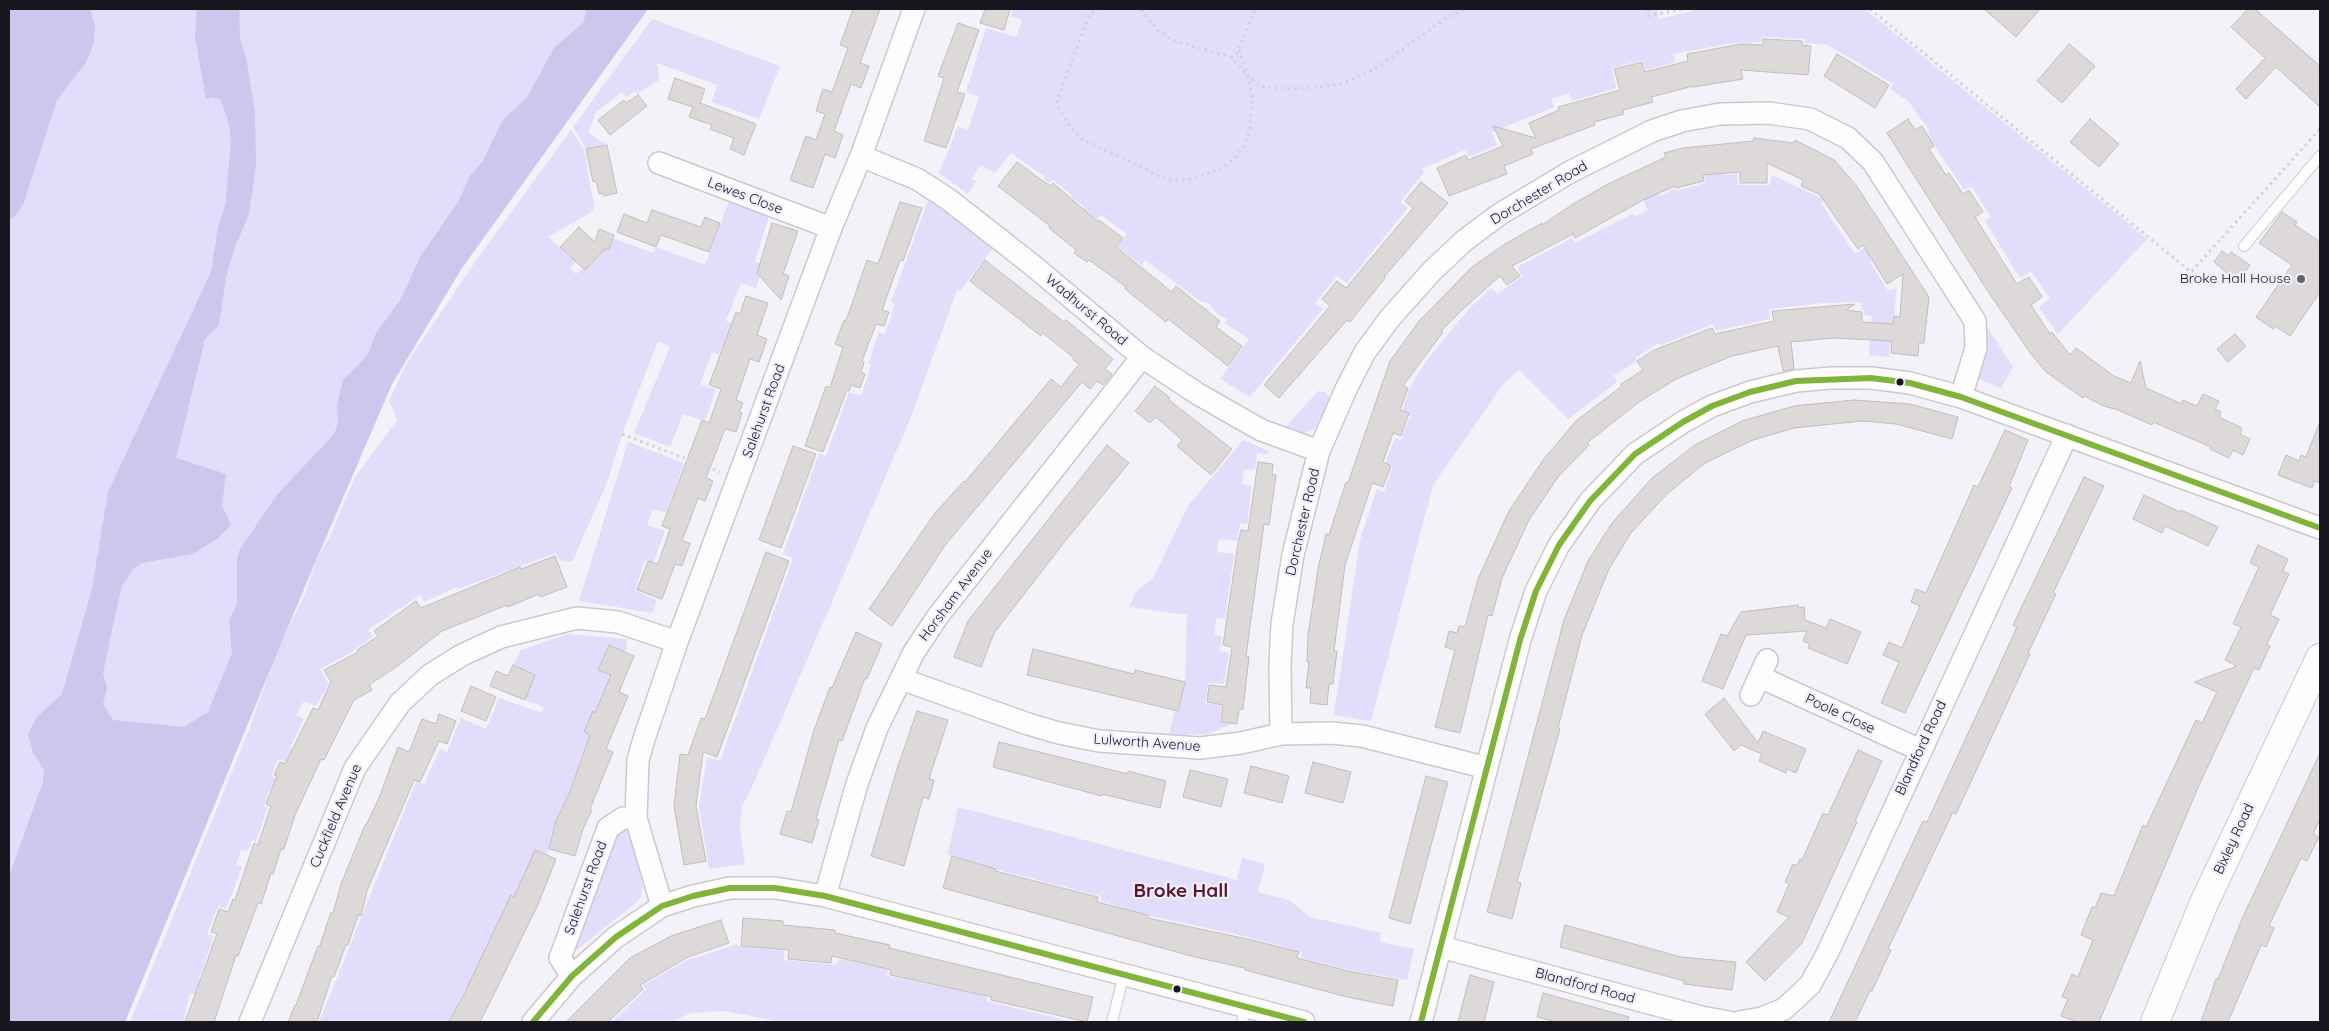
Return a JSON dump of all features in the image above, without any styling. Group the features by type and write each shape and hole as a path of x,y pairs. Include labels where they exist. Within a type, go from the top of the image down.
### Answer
{"main road":[{"name":"Bixley Road","path":"2156,1022 2204,903 2320,658"}],"street":[{"name":"Salehurst Road","path":"662,906 636,818 638,760 677,642 739,480 831,228 861,156 914,9"},
{"name":"Dorchester Road","path":"1281,734 1280,665 1282,624 1293,555 1319,451 1347,387 1365,352 1390,318 1414,291 1465,240 1500,214 1570,172 1652,131 1682,121 1720,114 1769,113 1810,118 1848,138 1873,162 1975,321 1976,348 1961,397"},
{"name":"Wadhurst Road","path":"861,156 917,179 948,199 1031,264 1142,357 1198,394 1261,430 1319,451"},
{"name":"Lewes Close","path":"659,163 831,228"},
{"name":"Horsham Avenue","path":"825,896 860,775 877,728 914,652 938,616 1142,357"},
{"path":"1421,1022 1520,640 1536,591 1558,545 1590,501 1636,454 1683,422 1712,406 1750,392 1796,382 1830,378 1871,378 1910,383 1961,397 2320,528"},
{"name":"Blandford Road","path":"1738,1022 1762,1018 1784,1009 1810,985 1828,952 2067,435"},
{"name":"Cuckfield Avenue","path":"250,1022 355,768 400,703 430,676 462,655 501,638 577,618 618,622 677,642"},
{"name":"Poole Close","path":"1759,677 1920,750"},
{"name":"Lulworth Avenue","path":"901,679 1028,724 1099,741 1200,748 1240,743 1281,734 1332,733 1362,736 1487,768"},
{"name":"Salehurst Road","path":"572,976 560,958 608,828 623,818 636,818"},
{"path":"533,1022 572,976 616,937 662,906 692,896 730,888 774,888 825,896 1124,974 1244,1014 1294,1021"},
{"name":"Blandford Road","path":"1441,947 1700,1017 1729,1022"}],"lane":[{"path":"2244,246 2319,161"},
{"path":"1112,1022 1124,974"}],"path":[{"path":"1100,9 1089,15 1057,100 1058,107 1072,130 1083,140 1160,177 1176,180 1192,179 1222,168 1235,158 1245,145 1250,129 1252,96 1239,50"},
{"path":"1141,9 1156,30 1174,41 1231,57 1248,77 1263,87 1295,89 1344,83 1375,69 1443,20 1464,9"},
{"path":"1231,57 1236,56 1255,9"},
{"path":"1648,9 1648,16 1683,9"},
{"path":"1870,9 2191,272 2320,129"},
{"path":"622,434 739,480"}],"shaded area":[{"path":"9,9 648,9 462,268 413,346 392,384 285,635 306,592 317,560 332,532 355,477 397,420 389,400 408,361 480,255 571,130 584,150 595,210 548,237 576,262 570,268 576,274 582,269 584,271 605,249 609,250 613,238 653,253 656,247 705,265 729,201 769,216 755,261 761,264 757,273 760,276 756,288 741,283 726,321 743,327 734,351 723,346 719,354 712,352 700,384 716,390 705,421 683,414 670,447 634,433 670,347 658,341 622,434 607,483 572,562 560,560 556,553 458,589 457,587 424,602 406,569 420,595 368,630 373,636 350,653 320,669 329,684 316,706 304,701 296,715 304,719 290,748 295,751 290,763 278,759 271,776 280,780 274,793 269,791 264,806 267,808 256,842 252,840 248,851 241,850 236,865 242,867 226,909 218,906 213,918 207,934 214,936 199,979 204,981 199,996 190,993 183,1022 130,1022 249,730 274,659 125,1022 9,1022"},
{"path":"9,9 90,9 95,26 94,42 86,62 57,100 24,202 16,215 9,221"},
{"path":"197,9 239,9 240,39 246,57 255,112 256,166 249,214 235,247 226,277 219,325 205,339 176,458 226,474 222,505 231,525 218,538 193,554 142,563 133,569 121,588 103,673 107,688 103,704 113,720 184,727 208,712 232,653 229,620 237,605 237,560 239,551 276,496 334,434 338,424 337,405 343,380 367,356 376,333 401,299 420,257 458,202 470,176 483,161 502,121 527,97 554,48 584,22 586,9 648,9 462,268 392,384 308,578 125,1022 9,1022 9,876 43,782 44,770 33,752 28,734 37,717 62,694 92,589 108,492 211,272 218,228 225,205 231,142 229,125 221,100 212,97 206,99 195,36"},
{"path":"1013,9 1657,9 1659,19 1700,9 1865,9 2147,239 2058,334 2039,307 2050,298 2031,271 2020,278 1985,221 1991,217 1971,186 1964,190 1936,148 1928,133 1930,131 1908,101 1890,89 1893,84 1828,45 1805,43 1805,39 1762,37 1761,42 1733,43 1673,54 1675,62 1646,70 1643,60 1612,68 1616,88 1572,101 1569,93 1551,99 1555,107 1492,132 1497,145 1469,157 1465,150 1422,169 1424,172 1400,202 1408,208 1347,283 1337,276 1315,303 1323,309 1250,397 1220,379 1249,339 1225,323 1227,319 1217,314 1209,303 1200,301 1145,260 1142,265 1117,247 1127,234 1101,215 1095,222 1082,210 1084,207 1071,197 1072,195 1053,180 1049,183 1044,179 1045,177 1011,153 995,173 981,165 972,179 976,181 968,194 939,173 958,126 968,130 979,97 966,92 986,28 1016,37 1022,20 1011,16"},
{"path":"652,19 780,66 759,119 712,102 717,85 657,63 659,80 637,94 635,91 626,97 622,92 595,113 589,133 607,145 586,149 573,127"},
{"path":"1721,171 1722,175 1737,174 1738,185 1770,185 1772,175 1823,199 1821,203 1855,254 1868,245 1877,257 1870,262 1888,291 1897,288 1889,357 1869,355 1872,316 1865,315 1860,302 1825,303 1769,309 1770,319 1716,331 1713,324 1661,345 1659,343 1635,358 1637,361 1613,376 1617,382 1568,419 1519,370 1504,383 1433,485 1371,721 1334,715 1360,540 1377,489 1384,492 1393,466 1385,464 1395,438 1401,440 1410,416 1402,411 1410,387 1427,360 1468,310 1491,288 1497,294 1522,277 1517,267 1572,238 1575,243 1632,214 1634,217 1648,210 1642,197 1657,191 1660,196 1674,189 1675,191 1705,183 1704,172"},
{"path":"929,198 996,244 960,291 957,290 912,414 752,787 742,806 740,828 745,864 709,869 699,807 707,757 720,761 793,558 783,554 819,453 826,456 849,392 861,396 871,365 868,364 879,332 885,334 895,304 891,302"},
{"path":"1985,324 2013,367 2001,388 1977,378"},
{"path":"1318,391 1325,392 1332,401 1322,421 1314,429 1306,433 1287,430 1289,423"},
{"path":"1243,440 1269,451 1268,454 1257,453 1255,470 1244,469 1242,484 1252,486 1247,524 1240,523 1237,541 1219,539 1217,552 1234,554 1225,619 1216,618 1214,635 1222,636 1220,651 1229,653 1224,684 1208,683 1205,703 1222,706 1220,723 1231,724 1208,734 1169,735 1175,710 1178,711 1185,682 1187,615 1129,607 1136,592 1153,578 1188,506"},
{"path":"628,442 684,463 666,513 653,509 647,525 665,531 653,563 645,560 635,591 656,600 653,613 579,601"},
{"path":"568,634 627,639 626,652 609,645 599,669 611,675 596,713 593,712 584,732 591,735 589,743 587,742 578,765 580,766 578,773 576,772 567,798 556,820 547,855 535,850 517,891 516,898 511,895 467,991 465,990 449,1022 319,1022 416,782 424,784 440,749 447,752 461,718 486,729 499,698 542,713 544,707 525,700 535,675 513,665 521,650"},
{"path":"958,807 1237,880 1242,858 1265,864 1258,892 1289,900 1310,917 1381,933 1380,942 1414,949 1407,980 1350,970 1301,958 1302,952 1249,937 1151,916 1101,901 1101,896 998,870 948,854"},
{"path":"630,828 643,887 641,897 573,953 616,830"},
{"path":"737,944 737,946 784,951 784,960 837,965 839,959 888,970 887,976 987,996 986,1001 1073,1022 782,1022 724,1011 691,1013 670,1022 612,1022 646,989 643,985 691,958"}],"building":[{"path":"853,9 880,9 860,63 869,66 861,88 851,84 834,131 843,135 835,158 825,154 813,188 790,180 806,136 816,140 825,114 816,111 823,89 832,92 848,48 840,45"},
{"path":"985,9 1010,9 1004,30 980,23"},
{"path":"1984,9 2040,9 2016,37"},
{"path":"2248,9 2255,9 2320,66 2320,107 2276,67 2246,99 2236,89 2265,58 2231,27"},
{"path":"958,23 979,30 957,92 965,94 946,148 924,141 944,78 938,76"},
{"path":"1763,39 1802,41 1802,45 1811,46 1808,75 1741,70 1743,79 1693,86 1651,97 1653,102 1623,110 1624,114 1594,122 1595,125 1531,149 1533,154 1504,166 1507,174 1449,196 1437,168 1466,155 1468,160 1503,146 1493,126 1536,138 1529,123 1559,110 1558,107 1620,90 1614,69 1642,62 1645,72 1688,61 1687,54 1741,44 1763,45"},
{"path":"2069,44 2095,66 2062,103 2037,81"},
{"path":"1837,54 1889,85 1875,108 1824,76"},
{"path":"675,78 705,89 700,103 756,124 744,155 730,149 734,138 710,129 712,125 689,117 693,107 668,99"},
{"path":"638,95 647,106 610,135 598,120 624,100 626,103"},
{"path":"1908,119 1915,130 1922,126 1934,146 1929,149 1946,175 1949,173 1963,194 1969,190 1983,212 1975,217 2017,284 2029,277 2042,297 2031,305 2050,334 2052,332 2070,355 2076,348 2114,376 2131,383 2140,361 2146,388 2182,404 2183,400 2197,406 2203,394 2219,401 2215,409 2221,412 2219,417 2242,428 2240,434 2250,439 2243,455 2233,450 2229,458 2210,449 2211,447 2153,422 2152,425 2084,396 2083,398 2046,372 2031,354 1987,290 1887,133"},
{"path":"2090,119 2119,144 2099,167 2070,142"},
{"path":"1754,138 1793,143 1795,140 1834,160 1856,185 1929,297 1924,343 1919,343 1918,356 1891,353 1892,341 1834,338 1791,342 1794,369 1783,371 1778,346 1732,356 1676,379 1639,402 1587,443 1589,445 1558,477 1529,520 1502,578 1492,616 1488,615 1460,733 1435,727 1455,650 1445,647 1449,631 1457,633 1459,626 1465,627 1478,579 1509,511 1543,460 1576,421 1622,386 1621,384 1643,370 1637,361 1654,350 1712,328 1715,334 1774,321 1772,311 1855,304 1846,310 1862,312 1862,322 1893,324 1894,316 1900,317 1903,274 1887,284 1863,245 1858,249 1819,194 1801,186 1803,180 1767,163 1767,183 1740,183 1740,172 1703,175 1704,181 1676,188 1675,186 1643,200 1575,238 1573,234 1512,266 1520,276 1507,285 1500,276 1460,312 1441,331 1443,332 1403,386 1408,388 1400,410 1409,413 1401,436 1393,433 1383,462 1391,466 1383,487 1372,483 1345,565 1334,651 1337,651 1333,684 1329,684 1327,705 1310,703 1311,688 1306,688 1309,662 1307,662 1308,635 1318,569 1326,534 1329,535 1390,361 1420,320 1472,267 1505,244 1542,223 1542,225 1608,184 1666,157 1664,153 1683,148 1753,141"},
{"path":"607,145 617,193 604,196 603,193 599,194 596,181 593,182 586,149"},
{"path":"1017,162 1050,186 1053,183 1098,222 1099,220 1123,238 1116,247 1172,292 1176,286 1220,321 1216,327 1242,346 1228,366 1168,319 1166,322 1125,289 1126,287 1089,260 1087,262 1074,253 1076,250 1049,228 1050,226 998,186"},
{"path":"1421,182 1448,203 1384,277 1350,322 1347,320 1279,398 1264,385 1330,306 1322,299 1337,281 1346,288 1413,208 1405,201"},
{"path":"900,202 922,208 903,261 900,260 882,310 889,312 884,326 876,324 862,361 864,362 861,372 865,374 860,388 851,385 849,391 847,390 823,452 805,446 826,386 830,388 843,347 835,344 844,320 846,321 867,260 878,264"},
{"path":"652,210 701,227 705,217 720,223 709,252 661,235 656,247 617,232 624,214 647,223"},
{"name":"Broke Hall House","path":"2282,212 2297,222 2295,225 2320,242 2320,292 2290,336 2275,326 2273,329 2256,317 2292,265 2259,243"},
{"path":"772,223 798,231 783,274 789,276 781,300 757,273"},
{"path":"579,227 595,242 599,229 614,235 609,250 605,249 585,270 560,247"},
{"path":"2222,251 2228,256 2231,252 2250,265 2238,282 2214,262"},
{"path":"985,260 1064,322 1066,320 1113,359 1105,369 1112,374 1103,385 1097,381 1090,389 1082,382 946,544 892,626 869,609 935,513 965,482 1051,379 1061,387 1079,364 1043,333 1041,336 970,281"},
{"path":"746,296 768,303 757,335 767,339 759,362 750,359 736,400 743,403 739,412 742,413 736,432 725,429 706,478 713,481 705,501 698,498 682,541 690,543 682,566 675,564 662,599 637,590 648,561 658,564 670,529 662,526 702,420 709,423 721,389 709,385 736,312 740,314"},
{"path":"2235,334 2246,346 2228,362 2217,349"},
{"path":"1155,386 1170,398 1169,400 1232,449 1211,475 1177,446 1182,440 1156,417 1150,423 1135,411"},
{"path":"1854,400 1910,404 1958,417 1952,439 1896,424 1862,421 1794,428 1753,440 1705,463 1667,494 1631,533 1609,569 1582,635 1558,728 1560,729 1517,882 1521,883 1512,919 1487,912 1564,620 1588,561 1612,523 1652,478 1695,445 1742,421 1794,406"},
{"path":"2319,424 2320,483 2314,481 2312,488 2278,475 2286,455 2299,461 2301,455 2306,457"},
{"path":"2005,430 2028,440 2009,487 2012,488 1905,713 1881,703 1899,662 1883,655 1889,642 1902,648 1920,606 1911,602 1916,589 1926,593 1974,485 1978,487"},
{"path":"1107,445 1129,463 994,633 981,667 954,657 968,621"},
{"path":"793,446 816,454 781,548 759,540"},
{"path":"1258,462 1273,464 1272,474 1276,475 1269,525 1264,524 1246,656 1249,657 1243,709 1239,709 1237,724 1221,722 1223,705 1207,702 1209,685 1226,687 1232,647 1223,645 1238,543 1241,530 1248,531"},
{"path":"2084,477 2104,486 2053,593 2056,594 2028,653 2030,654 1956,814 1953,812 1888,949 1891,950 1872,991 1870,991 1855,1022 1829,1022 1923,821 1927,822 2017,627 2013,625"},
{"path":"2144,495 2218,527 2208,546 2165,526 2162,533 2133,519"},
{"path":"2258,545 2288,559 2283,571 2289,574 2270,615 2279,619 2267,644 2270,646 2259,670 2254,668 2200,783 2099,1022 2077,1022 2061,1016 2068,999 2062,997 2072,974 2078,977 2093,940 2081,935 2092,907 2095,908 2101,893 2114,896 2143,825 2146,827 2196,720 2202,723 2217,692 2194,682 2237,666 2225,660 2241,627 2233,624 2259,567 2250,563"},
{"path":"766,552 789,561 717,757 703,752 696,806 706,861 684,865 674,806 680,754 688,755 701,718 705,719"},
{"path":"555,556 567,587 540,597 539,594 508,607 507,605 442,631 399,665 369,685 372,690 354,700 324,760 321,759 295,815 284,849 281,849 261,904 258,903 238,956 236,955 214,1022 185,1022 217,934 211,932 219,909 228,912 233,899 235,900 254,843 258,845 271,806 266,804 277,776 274,775 280,762 285,764 313,708 318,710 331,682 324,670 358,652 357,650 378,636 374,631 416,601 421,608 520,567 521,569"},
{"path":"1798,605 1798,608 1804,607 1805,620 1826,628 1830,619 1861,632 1847,664 1808,648 1810,644 1803,641 1807,631 1746,635 1723,689 1702,681 1721,634 1727,636 1741,612"},
{"path":"856,632 882,644 867,679 865,678 842,741 839,740 816,819 819,820 812,843 780,834 787,811 791,812 814,730 830,687 832,688"},
{"path":"609,645 634,656 619,692 628,696 606,749 613,752 590,809 592,810 583,829 575,856 549,849 556,821 569,794 590,735 584,732 593,711 595,713 611,675 598,670"},
{"path":"1033,649 1134,674 1135,670 1185,682 1178,711 1027,675"},
{"path":"513,665 535,675 525,700 490,686 496,671 508,676"},
{"path":"471,686 496,697 486,721 461,711"},
{"path":"1724,698 1758,743 1763,731 1806,749 1796,773 1787,769 1786,773 1759,761 1762,754 1741,745 1734,751 1705,714"},
{"path":"917,711 948,720 929,779 934,780 929,799 923,797 904,866 871,856 897,769"},
{"path":"439,714 456,721 447,744 439,741 420,782 414,780 367,891 361,916 358,915 348,945 346,945 334,977 332,976 317,1022 288,1022 318,946 320,946 331,912 333,913 341,884 365,825 379,798 398,747 409,752 422,719 436,724"},
{"path":"999,742 1128,774 1128,771 1166,781 1160,808 1102,794 1102,796 993,767"},
{"path":"1858,750 1882,761 1855,821 1857,822 1802,943 1765,981 1746,962 1789,917 1777,912 1789,884 1785,882 1793,864 1797,866 1800,859 1802,860 1823,813 1828,815"},
{"path":"2320,753 2320,819 2313,834 2319,837 2307,861 2301,858 2269,926 2274,928 2266,947 2261,945 2228,1022 2201,1022 2216,979 2218,979 2242,919"},
{"path":"1313,762 1351,772 1343,803 1305,793"},
{"path":"1251,766 1289,776 1282,803 1244,793"},
{"path":"1190,770 1228,779 1221,807 1183,797"},
{"path":"1426,776 1448,782 1410,924 1389,918"},
{"path":"535,850 556,859 537,907 480,1022 449,1022 511,895 514,897"},
{"path":"952,856 996,869 995,871 1098,897 1097,902 1148,915 1148,918 1252,940 1299,952 1297,958 1348,971 1398,980 1393,1006 1347,997 943,888"},
{"path":"743,918 783,921 783,925 835,930 835,933 890,945 889,948 1093,997 1087,1022 991,1000 992,997 890,975 891,970 832,956 831,963 788,959 789,950 741,946"},
{"path":"721,920 729,943 688,957 640,985 643,989 608,1022 566,1022 630,958 671,936"},
{"path":"1565,925 1681,957 1736,962 1732,990 1684,984 1684,981 1560,947"},
{"path":"1470,975 1494,982 1484,1022 1458,1022"},
{"path":"1543,993 1629,1017 1628,1022 1557,1022 1537,1017"}],"transit line":[{"path":"1421,1022 1520,640 1536,591 1559,545 1590,501 1635,454 1683,422 1712,406 1750,392 1796,381 1871,378 1910,383 1961,397 2320,528"},
{"path":"533,1022 572,976 616,937 662,906 693,896 730,888 775,888 825,896 1304,1022"}],"place":[{"name":"Broke Hall House","path":"2301,279"}],"district":[{"name":"Broke Hall","path":"1181,891"}]}
